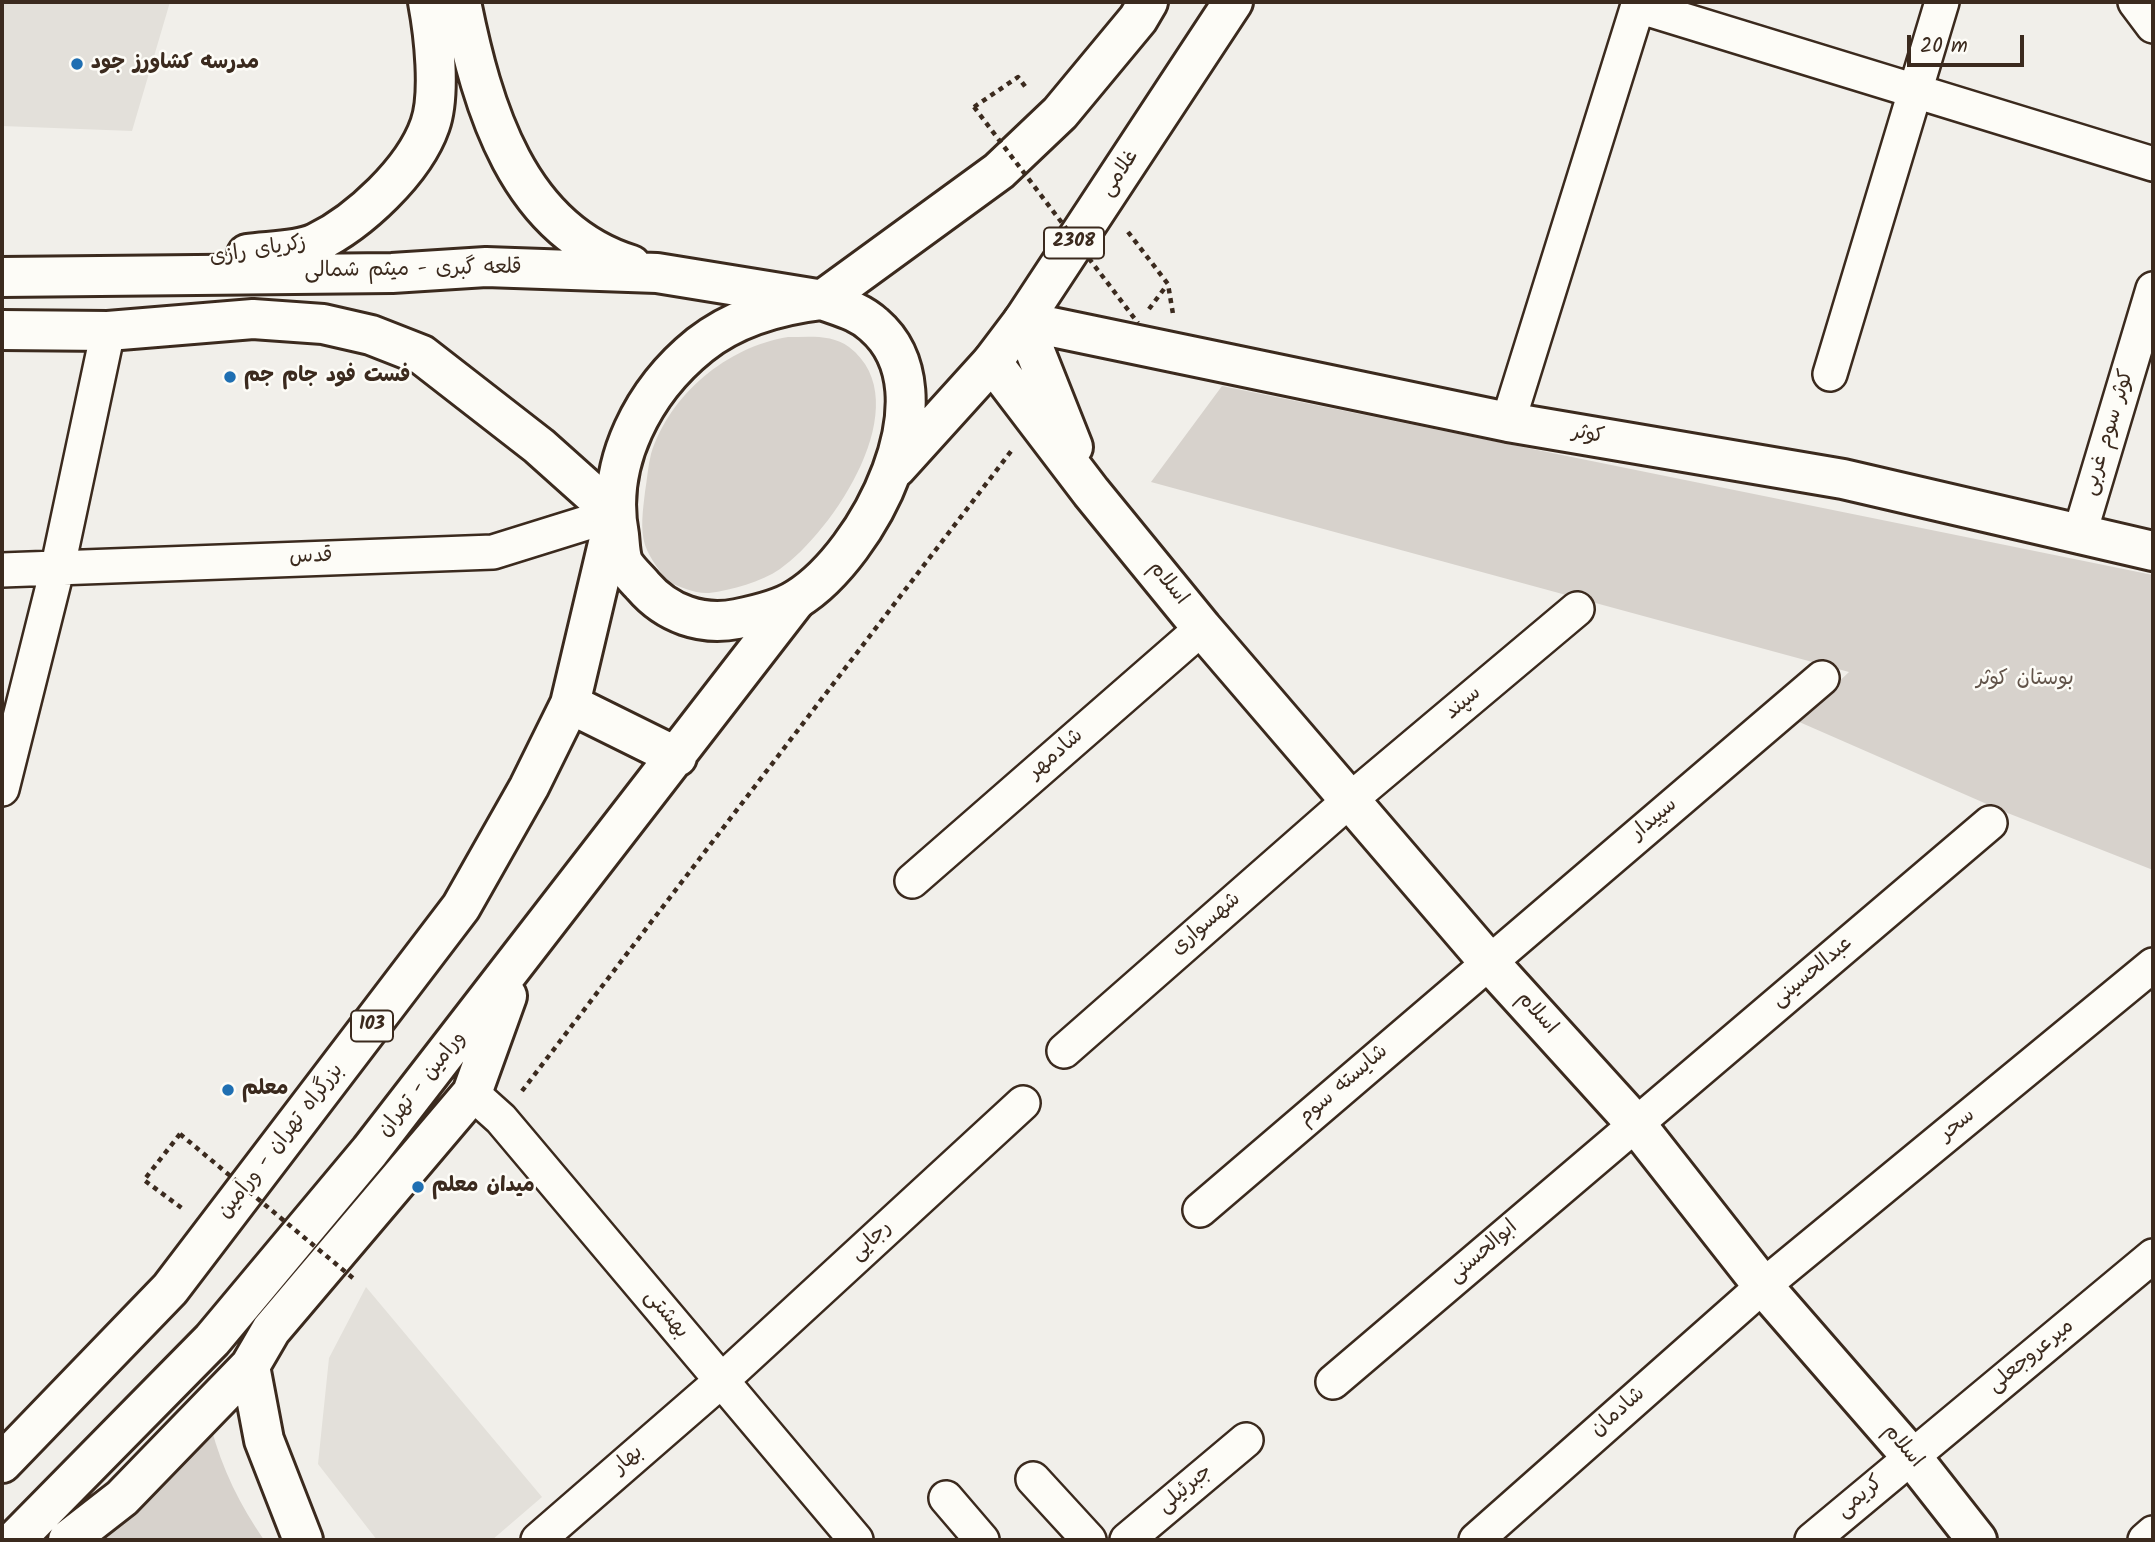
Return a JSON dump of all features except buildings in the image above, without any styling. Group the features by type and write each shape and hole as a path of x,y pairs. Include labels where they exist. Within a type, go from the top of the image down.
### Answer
{"main road":[{"name":"زکریای رازی","path":"78,276 314,244 357,217 404,171 431,125 436,70 428,2"},
{"path":"461,2 472,60 504,150 537,203 573,237 612,259 657,273"},
{"path":"822,300 857,312 876,326 894,351 905,387 903,430 894,470 883,495 853,543 820,582 796,600 761,614 717,623 688,617 657,603 624,562 615,514 618,473 631,434 662,381 701,344 738,323 765,311 822,300 999,171 1060,113 1138,19 1148,2"},
{"name":"غلامی","path":"894,470 992,362 1023,321 1233,2"},
{"name":"قلعه گبری - میثم شمالی","path":"2,277 392,273 486,267 657,273 822,300"},
{"path":"2,330 108,331 253,319 323,324 371,335 422,355 539,446 615,514"},
{"path":"1023,321 1091,492"},
{"name":"کوثر","path":"1023,321 1508,422 1843,479 2079,536 2153,551"},
{"name":"اسلام","path":"992,362 1091,492 1202,628 1488,961 1635,1124 1763,1286 1911,1457 1977,1540"},
{"name":"بزرگراه تهران - ورامین","path":"2,1463 170,1289 461,907 529,787 570,704 615,514"},
{"name":"ورامین - تهران","path":"15,1540 212,1340 379,1141 796,600"},
{"path":"570,704 677,757"},
{"path":"68,1540 122,1498 250,1366 271,1330 472,1093 519,961"},
{"path":"250,1366 264,1440 303,1540"}],"street":[{"path":"1830,374 1942,2"},
{"path":"2135,2 2153,26"},
{"path":"1508,422 1639,4 2153,164"},
{"name":"کوثر سوم غربی","path":"2079,536 2153,289"},
{"path":"2,789 58,566 108,331"},
{"name":"قدس","path":"2,570 493,552 615,514"},
{"name":"سپند","path":"1351,799 1577,609"},
{"name":"شادمهر","path":"912,881 1202,628"},
{"name":"سپیدار","path":"1488,961 1822,678"},
{"name":"شهسواری","path":"1064,1051 1351,799"},
{"name":"عبدالحسینی","path":"1635,1124 1990,823"},
{"name":"شایسته سوم","path":"1200,1210 1488,961"},
{"name":"سحر","path":"1763,1286 2153,965"},
{"name":"بهشتی","path":"472,1093 501,1119 856,1540"},
{"name":"رجایی","path":"721,1381 1023,1103"},
{"name":"ابوالحسنی","path":"1333,1382 1635,1124"},
{"name":"میرعروجعلی","path":"1911,1457 2153,1256"},
{"name":"شادمان","path":"1476,1540 1763,1286"},
{"name":"بهار","path":"538,1540 721,1381"},
{"name":"جبرئیلی","path":"1127,1540 1245,1440"},
{"name":"کریمی","path":"1812,1540 1911,1457"},
{"path":"1033,1479 1088,1540"},
{"path":"946,1498 982,1540"},
{"path":"2145,1540 2153,1533"}],"path":[{"path":"1018,77 974,107 1138,323 1168,284 1104,200"},
{"path":"501,1119 1036,419"},
{"path":"212,1231 144,1180 180,1134 354,1279"}],"shaded area":[{"name":"مدرسه کشاورز جود","path":"2,2 170,2 132,131 2,126"},
{"path":"366,1287 542,1497 492,1540 377,1540 318,1464 329,1358"}],"green space":[{"path":"788,337 835,340 849,347 869,371 876,400 873,432 861,465 844,497 823,527 801,551 772,574 746,585 709,593 693,591 668,582 645,545 643,532 649,463 660,432 687,393 704,377 744,351 765,342"},
{"name":"بوستان کوثر","path":"1222,386 2153,575 2153,870 2005,812 1797,721 1849,672 1151,482"},
{"path":"211,1427 233,1486 264,1540 98,1540"}],"place":[{"name":"مدرسه کشاورز جود","path":"77,64"},
{"name":"فست فود جام جم","path":"230,377"},
{"name":"معلم","path":"228,1090"},
{"name":"میدان معلم","path":"418,1187"}]}
